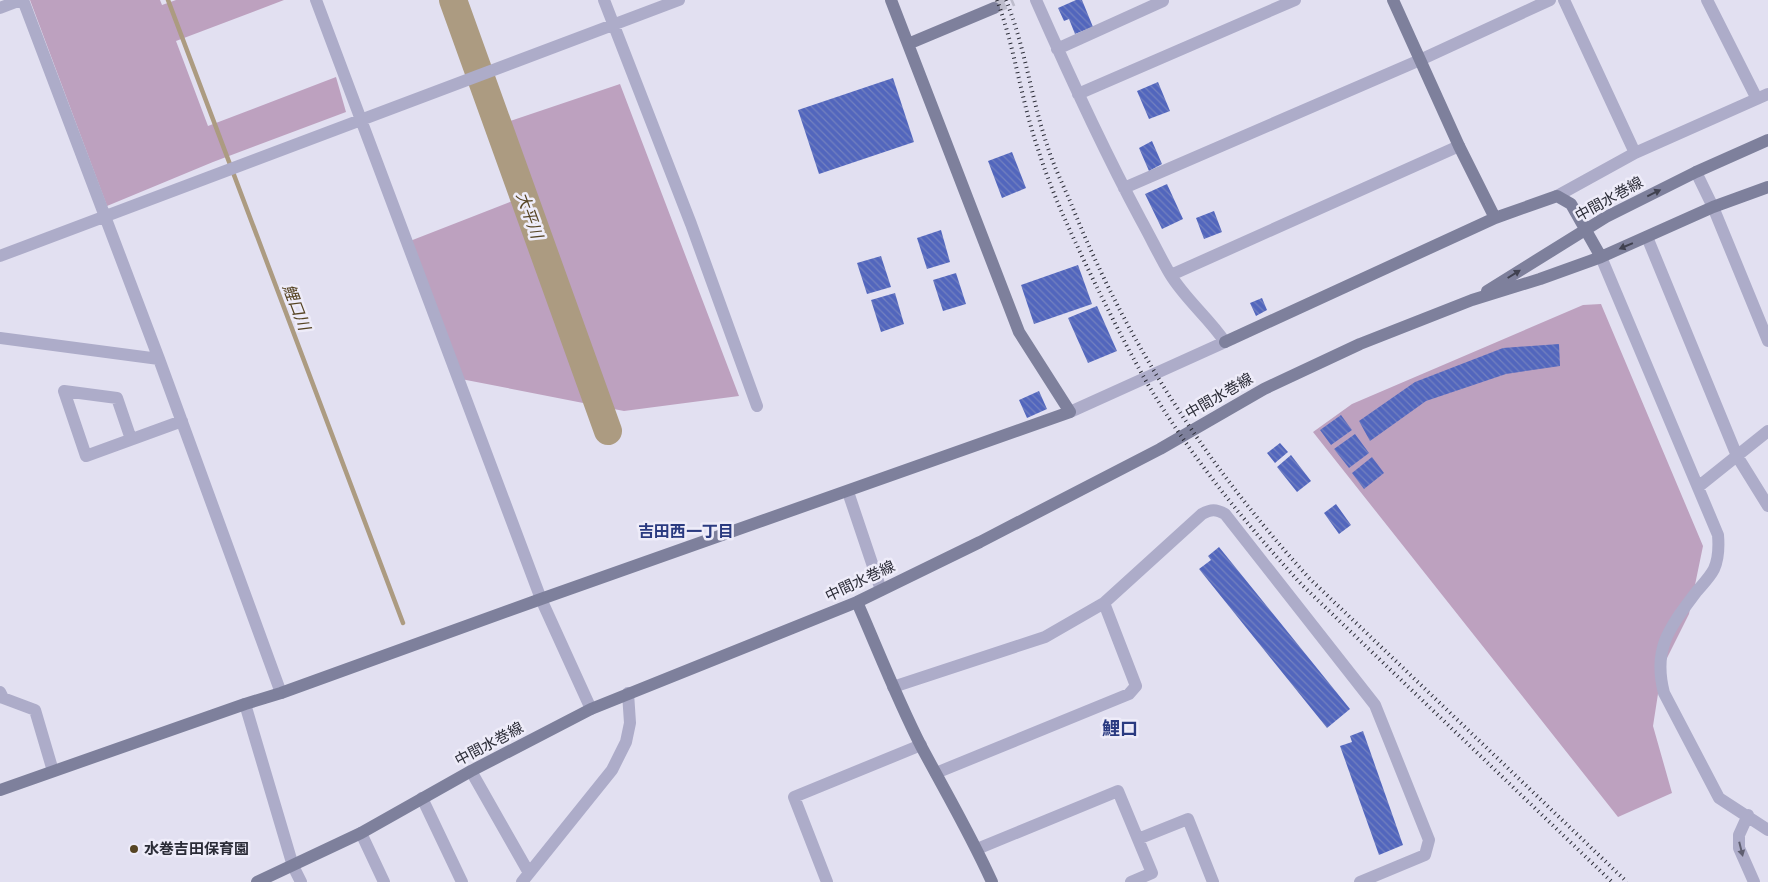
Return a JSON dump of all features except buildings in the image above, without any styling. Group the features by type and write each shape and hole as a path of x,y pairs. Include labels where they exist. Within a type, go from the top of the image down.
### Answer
{"street":[{"path":"0,8 22,0 159,359 281,693"},
{"path":"316,0 541,599 591,709"},
{"path":"604,0 691,224 757,406"},
{"path":"0,256 679,0"},
{"path":"892,0 1018,332 1070,412"},
{"path":"1036,0 1078,94 1124,188 1171,275 1192,304 1214,326 1225,342"},
{"path":"1078,94 1295,0"},
{"path":"1393,0 1459,146 1495,218"},
{"path":"1124,188 1420,60 1550,0"},
{"path":"1564,0 1635,153"},
{"path":"0,790 281,693 1070,412 1495,218 1557,196 1635,153 1763,96 1707,0"},
{"path":"1058,48 1163,1"},
{"path":"908,44 994,8"},
{"name":"中間水巻線","path":"1472,300 1606,216 1696,172 1768,140"},
{"path":"1171,275 1459,146"},
{"path":"1696,172 1713,207 1768,341"},
{"name":"中間水巻線","path":"257,882 360,833 471,771 591,709 737,652 857,602 980,542 1152,454 1264,389 1360,344 1472,300 1540,279 1601,257 1713,207 1768,187"},
{"path":"1557,196 1571,204 1601,257 1718,535 1719,548 1713,571 1676,620 1665,640 1659,659 1659,676 1664,693 1719,798 1748,815 1768,830"},
{"path":"1647,237 1737,456 1768,506"},
{"path":"0,338 159,359"},
{"path":"131,439 117,398 64,391 86,456 182,421"},
{"path":"1698,487 1768,431"},
{"path":"848,492 881,590"},
{"path":"893,687 1045,637 1104,603 1202,514 1210,510 1218,510 1226,514 1376,705 1429,840 1424,855 1360,882"},
{"path":"857,602 893,687 921,745 977,849 992,882"},
{"path":"936,773 1129,694 1136,686 1104,603"},
{"path":"0,692 2,698 35,710 53,771"},
{"path":"471,771 526,877 612,770 626,742 630,723 628,693"},
{"path":"245,704 294,866 301,882"},
{"path":"828,882 794,797 921,745"},
{"path":"977,849 1118,791 1152,873 1131,882"},
{"path":"422,798 462,882"},
{"path":"1748,815 1739,835 1739,848 1754,882"},
{"path":"1138,838 1188,819 1213,882"},
{"path":"360,833 384,882"}],"shaded area":[{"path":"30,0 160,0 162,5 176,0 284,0 176,41 208,126 336,77 346,112 213,162 107,206"},
{"path":"620,84 739,396 624,411 461,379 410,241 533,193 507,122"},
{"path":"1601,304 1703,546 1689,614 1662,668 1653,726 1672,793 1618,817 1313,432 1352,404 1583,305"}],"waterway":[{"name":"鯉口川","path":"168,0 403,623"},
{"name":"大平川","path":"453,0 608,431"}],"tunnel":[{"path":"994,8 1013,0"}],"railway":[{"path":"997,0 1009,37 1032,130 1061,211 1126,345 1150,388 1184,440 1241,515 1302,585 1612,882"},
{"path":"1006,0 1013,18 1049,152 1092,254 1144,353 1172,400 1203,446 1271,535 1309,578 1627,882"}],"place":[{"name":"水巻吉田保育園","path":"134,849"}],"district":[{"name":"吉田西一丁目","path":"686,531"},
{"name":"鯉口","path":"1120,729"}]}
